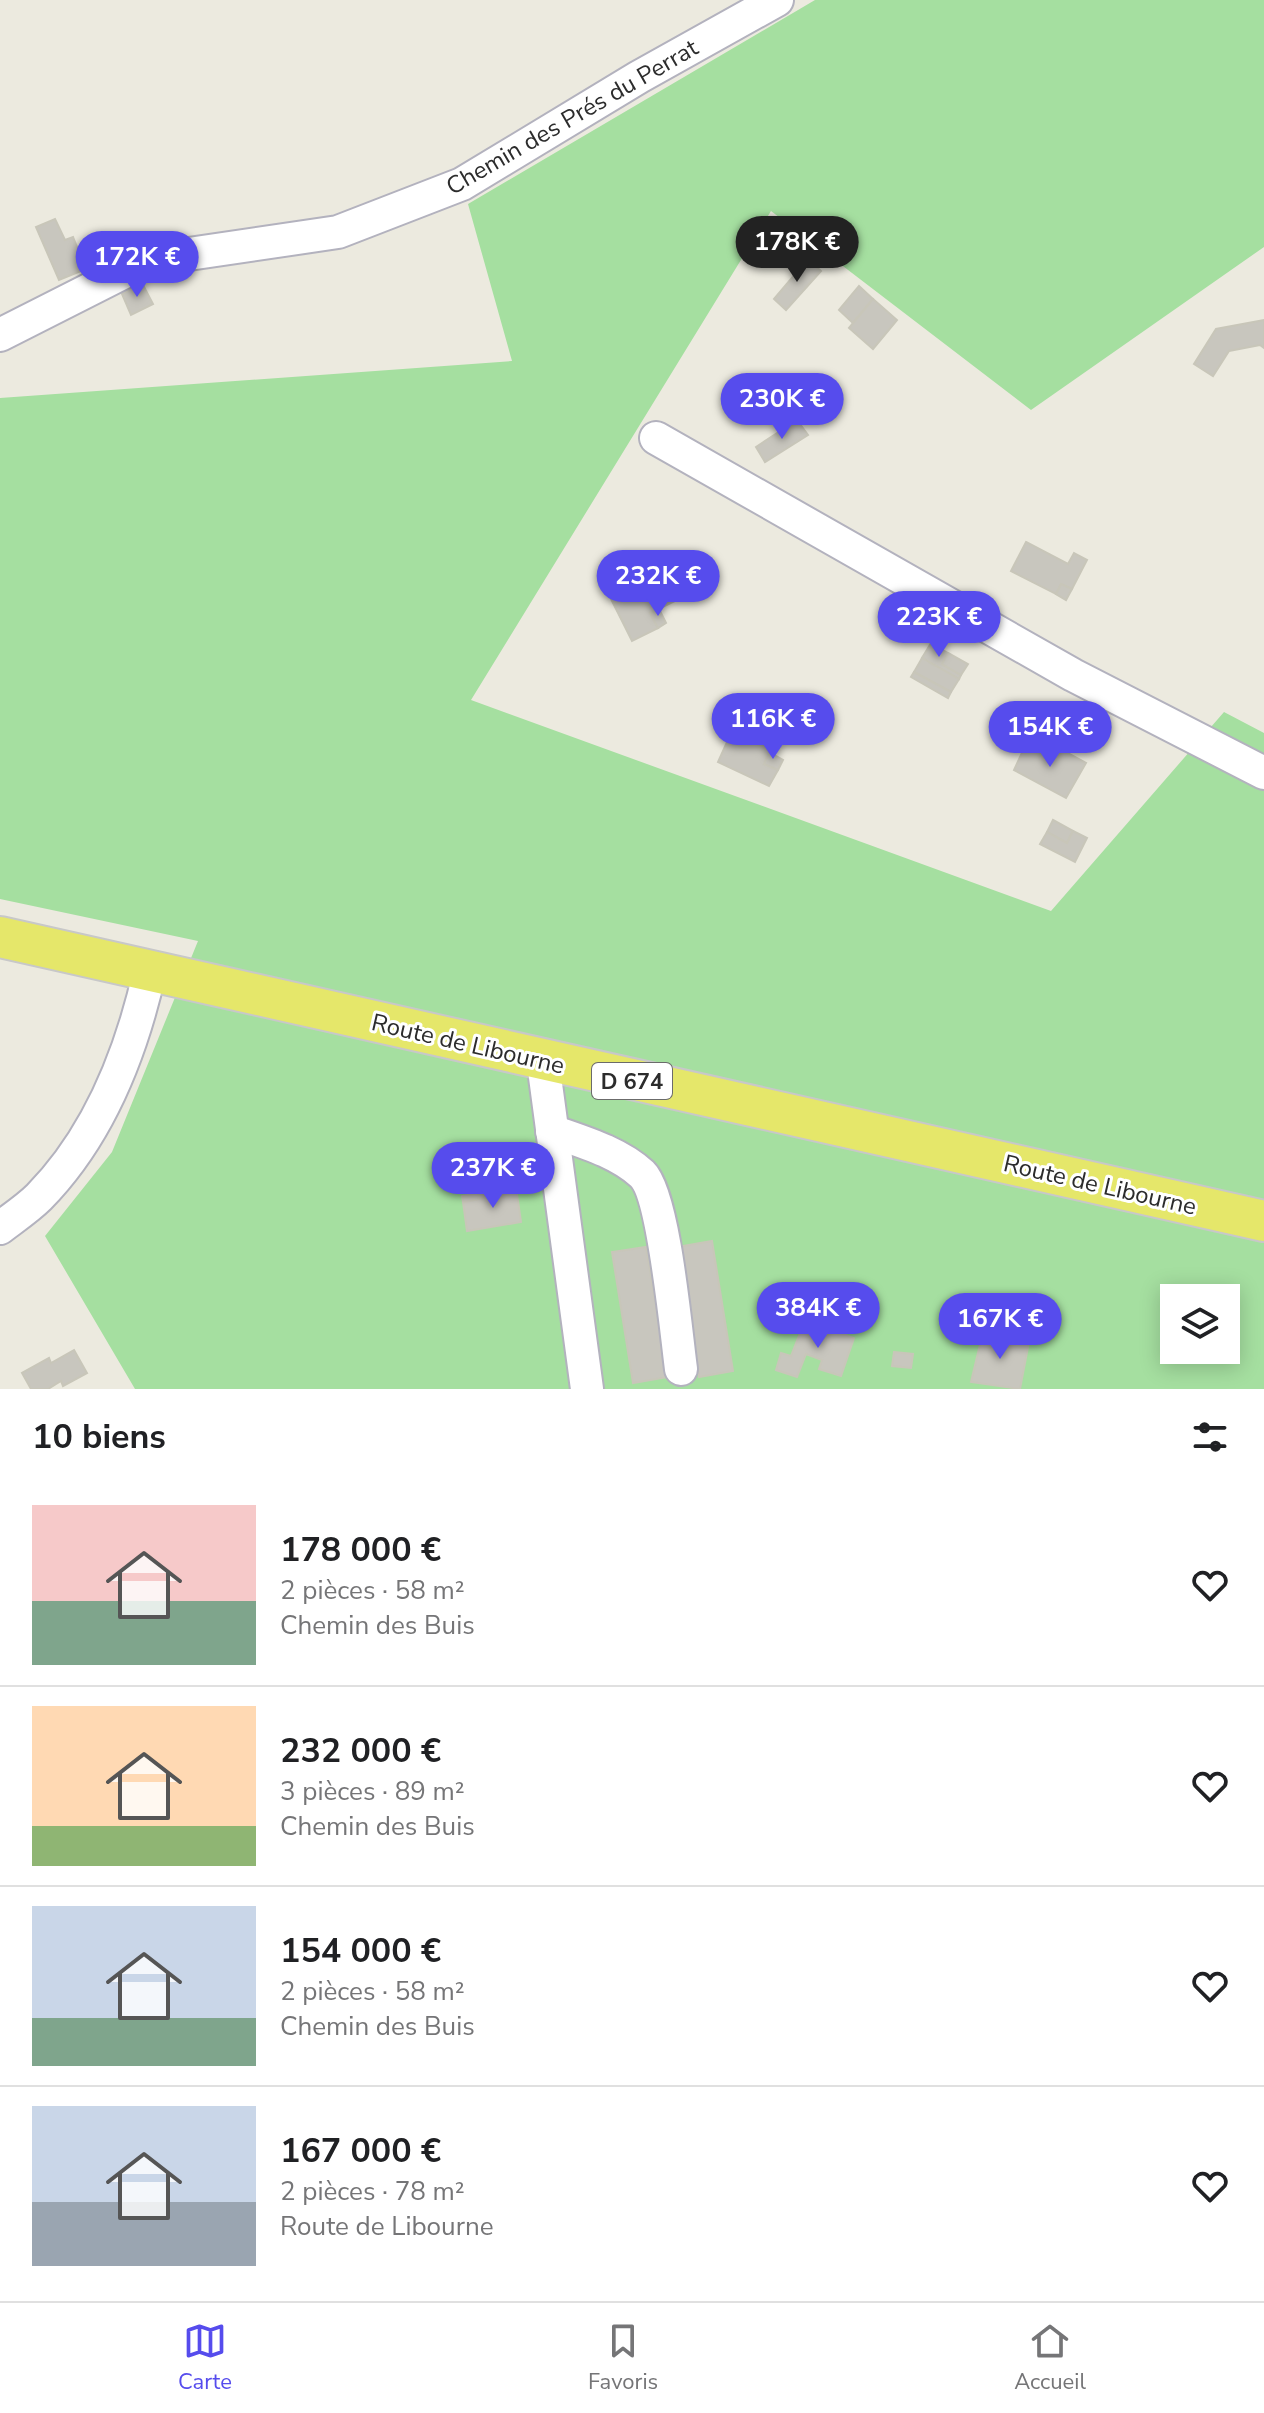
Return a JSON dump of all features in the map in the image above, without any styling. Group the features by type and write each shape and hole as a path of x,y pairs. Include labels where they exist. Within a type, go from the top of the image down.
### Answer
{"main road":[{"name":"Route de Libourne","path":"0,937 543,1062 1264,1221"}],"street":[{"name":"Chemin des Prés du Perrat","path":"0,335 148,260 338,232 462,184 639,77 777,0"},
{"path":"656,438 1073,675 1264,773"},
{"path":"0,1228 39,1197 94,1126 123,1059 150,970"},
{"path":"543,1062 587,1389"},
{"path":"552,1131 603,1149 644,1176 657,1207 681,1369"}],"green space":[{"path":"815,0 1264,0 1264,247 1031,410 771,211 471,700 1051,911 1224,712 1264,733 1264,1389 135,1389 45,1236 112,1152 198,941 0,899 0,398 512,361 468,204"}],"building":[{"path":"55,219 65,240 73,237 86,269 59,280 36,227"},
{"path":"808,259 821,271 786,310 774,299"},
{"path":"142,283 153,304 131,315 122,294"},
{"path":"859,286 873,299 853,323 839,310"},
{"path":"873,299 897,320 873,349 849,328"},
{"path":"1264,320 1264,348 1260,345 1229,351 1213,376 1194,364 1216,329"},
{"path":"797,420 808,435 765,462 756,447"},
{"path":"1026,542 1068,564 1074,553 1087,560 1072,589 1061,584 1056,594 1011,571"},
{"path":"663,564 665,569 633,585 635,589 631,592 626,582"},
{"path":"665,569 679,599 650,613 658,628 632,641 607,591 626,582 631,592 635,589 633,585"},
{"path":"1061,584 1072,589 1066,600 1056,594"},
{"path":"659,609 666,623 658,628 650,613"},
{"path":"931,643 948,653 942,664 961,675 959,679 922,658"},
{"path":"948,653 968,664 961,675 942,664"},
{"path":"922,658 959,679 951,692 914,672"},
{"path":"914,672 951,692 948,698 911,677"},
{"path":"759,705 786,719 764,764 778,770 769,786 718,762 731,733 743,739"},
{"path":"1027,742 1059,757 1062,750 1086,763 1066,798 1014,770"},
{"path":"1046,744 1062,752 1059,757 1042,749"},
{"path":"769,752 783,760 778,770 764,764"},
{"path":"1053,820 1073,831 1067,843 1047,832"},
{"path":"1073,831 1087,838 1075,862 1040,844 1047,832 1067,843"},
{"path":"516,1187 521,1222 467,1231 463,1202 485,1198 484,1192"},
{"path":"484,1192 485,1198 463,1202 462,1196"},
{"path":"712,1241 733,1371 699,1377 677,1247"},
{"path":"646,1247 668,1377 633,1383 612,1252"},
{"path":"805,1320 854,1338 841,1376 819,1369 822,1360 806,1354 797,1377 776,1370 781,1353 791,1356"},
{"path":"983,1332 1029,1342 1020,1389 971,1382"},
{"path":"74,1350 87,1373 63,1386 61,1381 48,1389 31,1389 22,1373 49,1358 51,1363"},
{"path":"894,1352 913,1354 911,1368 892,1366"}]}
